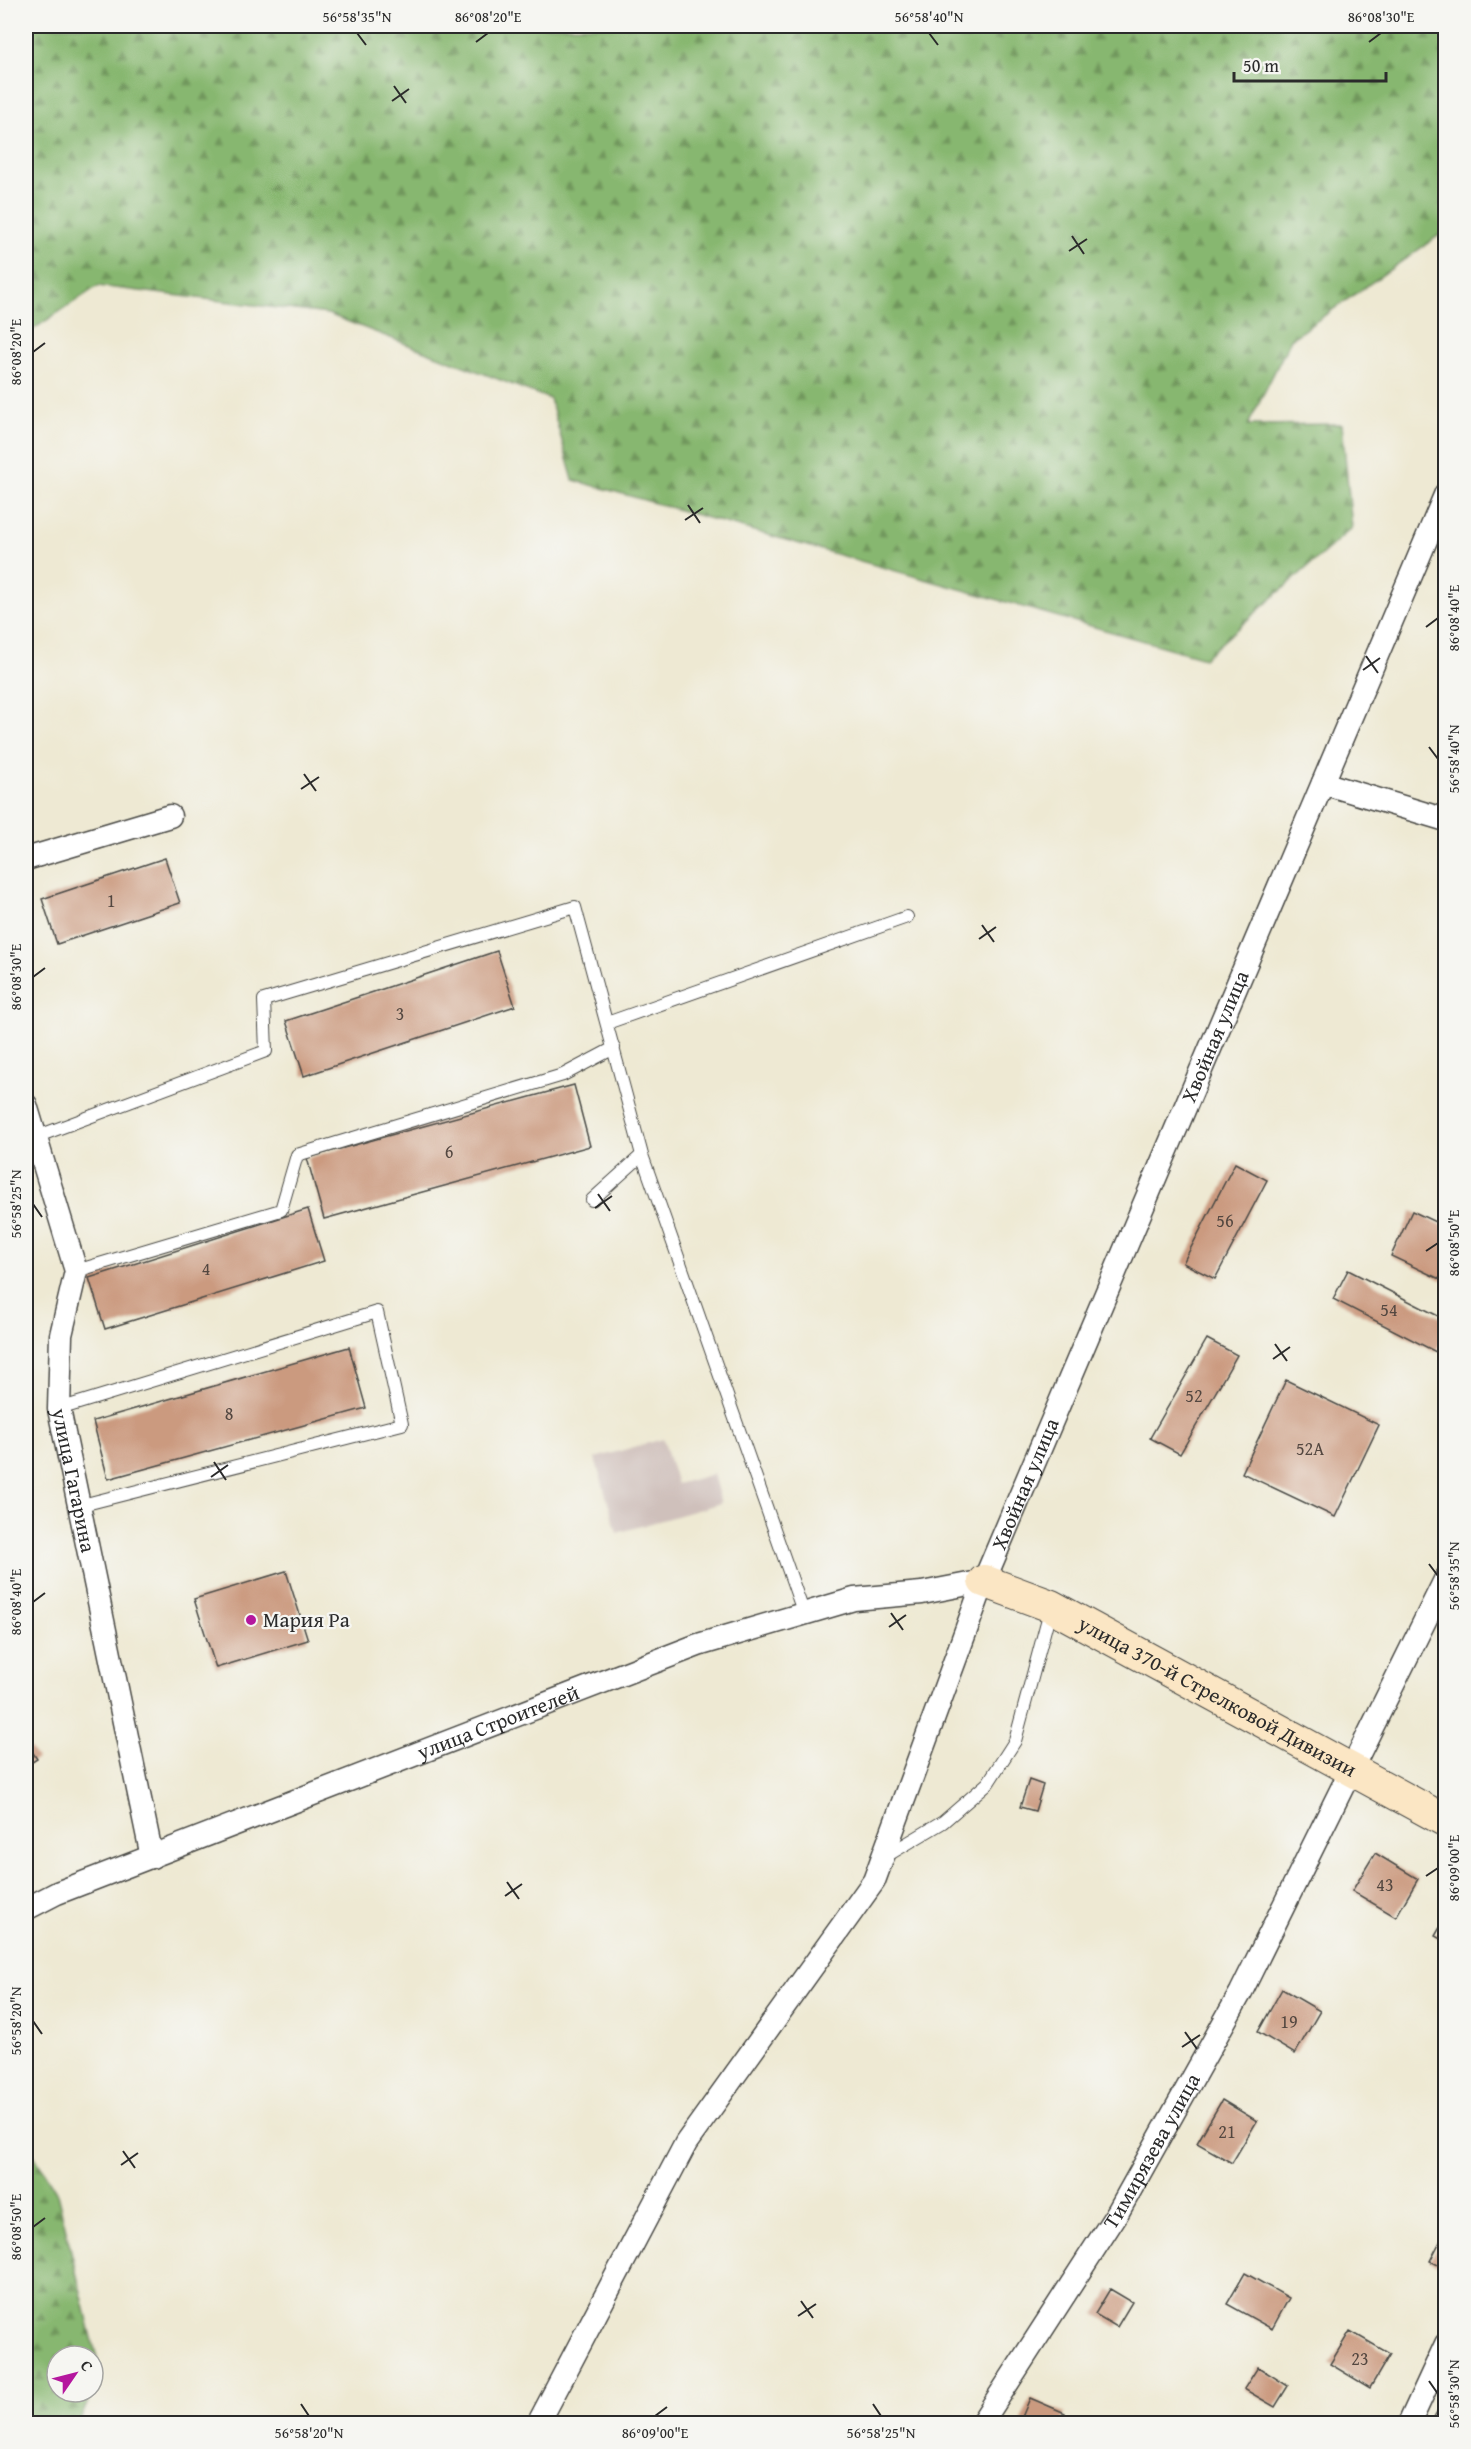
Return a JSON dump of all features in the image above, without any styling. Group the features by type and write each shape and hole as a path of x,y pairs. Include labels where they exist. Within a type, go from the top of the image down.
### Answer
{"street":[{"name":"Хвойная улица","path":"538,2424 686,2142 874,1881 984,1581 1446,493"},
{"path":"1323,783 1446,820"},
{"path":"26,860 170,816"},
{"path":"26,1105 33,1138 76,1271"},
{"name":"улица Гагарина","path":"76,1271 61,1335 59,1409 152,1857"},
{"name":"Тимирязева улица","path":"981,2424 1118,2212 1241,1992 1446,1578"},
{"name":"улица 370-й Стрелковой Дивизии","path":"984,1581 1051,1606 1446,1821"},
{"name":"улица Строителей","path":"26,1909 57,1893 698,1645 854,1599 922,1593 984,1581"},
{"path":"1409,2424 1446,2344"}],"lane":[{"path":"33,1138 266,1051 264,999 575,907 642,1155 804,1614"},
{"path":"607,1023 907,917"},
{"path":"76,1271 281,1210 297,1155 563,1075 614,1048"},
{"path":"592,1200 642,1155"},
{"path":"59,1409 377,1312 402,1424 78,1506"},
{"path":"882,1858 944,1822 988,1783 1015,1741 1051,1606"}],"shaded area":[{"path":"663,1439 677,1484 713,1474 721,1503 617,1533 595,1458"}],"green space":[{"path":"26,26 1445,26 1445,231 1291,339 1248,425 1342,424 1352,528 1204,658 573,480 550,399 328,314 98,286 26,334"},
{"path":"26,2143 57,2193 93,2344 45,2344 45,2404 87,2404 79,2423 26,2423"}],"building":[{"path":"165,858 180,903 57,944 42,899"},
{"path":"497,951 515,1006 304,1076 286,1021"},
{"path":"574,1085 590,1146 324,1219 307,1158"},
{"path":"1235,1163 1267,1180 1215,1279 1183,1263"},
{"path":"308,1209 324,1261 105,1329 89,1278"},
{"path":"1412,1211 1446,1227 1446,1282 1391,1256"},
{"path":"1348,1270 1446,1320 1446,1332 1436,1352 1333,1299"},
{"path":"1207,1339 1237,1355 1180,1454 1150,1438"},
{"path":"349,1347 366,1408 108,1479 93,1421"},
{"path":"1286,1380 1379,1425 1335,1517 1242,1473"},
{"name":"Мария Ра","path":"286,1571 308,1640 216,1668 194,1599"},
{"path":"26,1742 37,1759 26,1766"},
{"path":"1029,1780 1043,1785 1035,1811 1020,1807"},
{"path":"1375,1853 1418,1879 1396,1917 1352,1891"},
{"path":"1446,1917 1446,1942 1435,1936"},
{"path":"1282,1989 1320,2011 1295,2054 1258,2032"},
{"path":"1222,2100 1257,2121 1232,2163 1197,2143"},
{"path":"1446,2230 1446,2269 1430,2261"},
{"path":"1245,2273 1289,2298 1272,2329 1227,2304"},
{"path":"1110,2289 1132,2302 1117,2327 1095,2314"},
{"path":"1350,2331 1390,2354 1370,2388 1330,2364"},
{"path":"1258,2367 1288,2386 1275,2407 1244,2389"},
{"path":"1446,2395 1446,2424 1436,2424 1432,2421"},
{"path":"1030,2398 1065,2413 1061,2424 1020,2422"}],"place":[{"name":"Мария Ра","path":"251,1620"}]}
